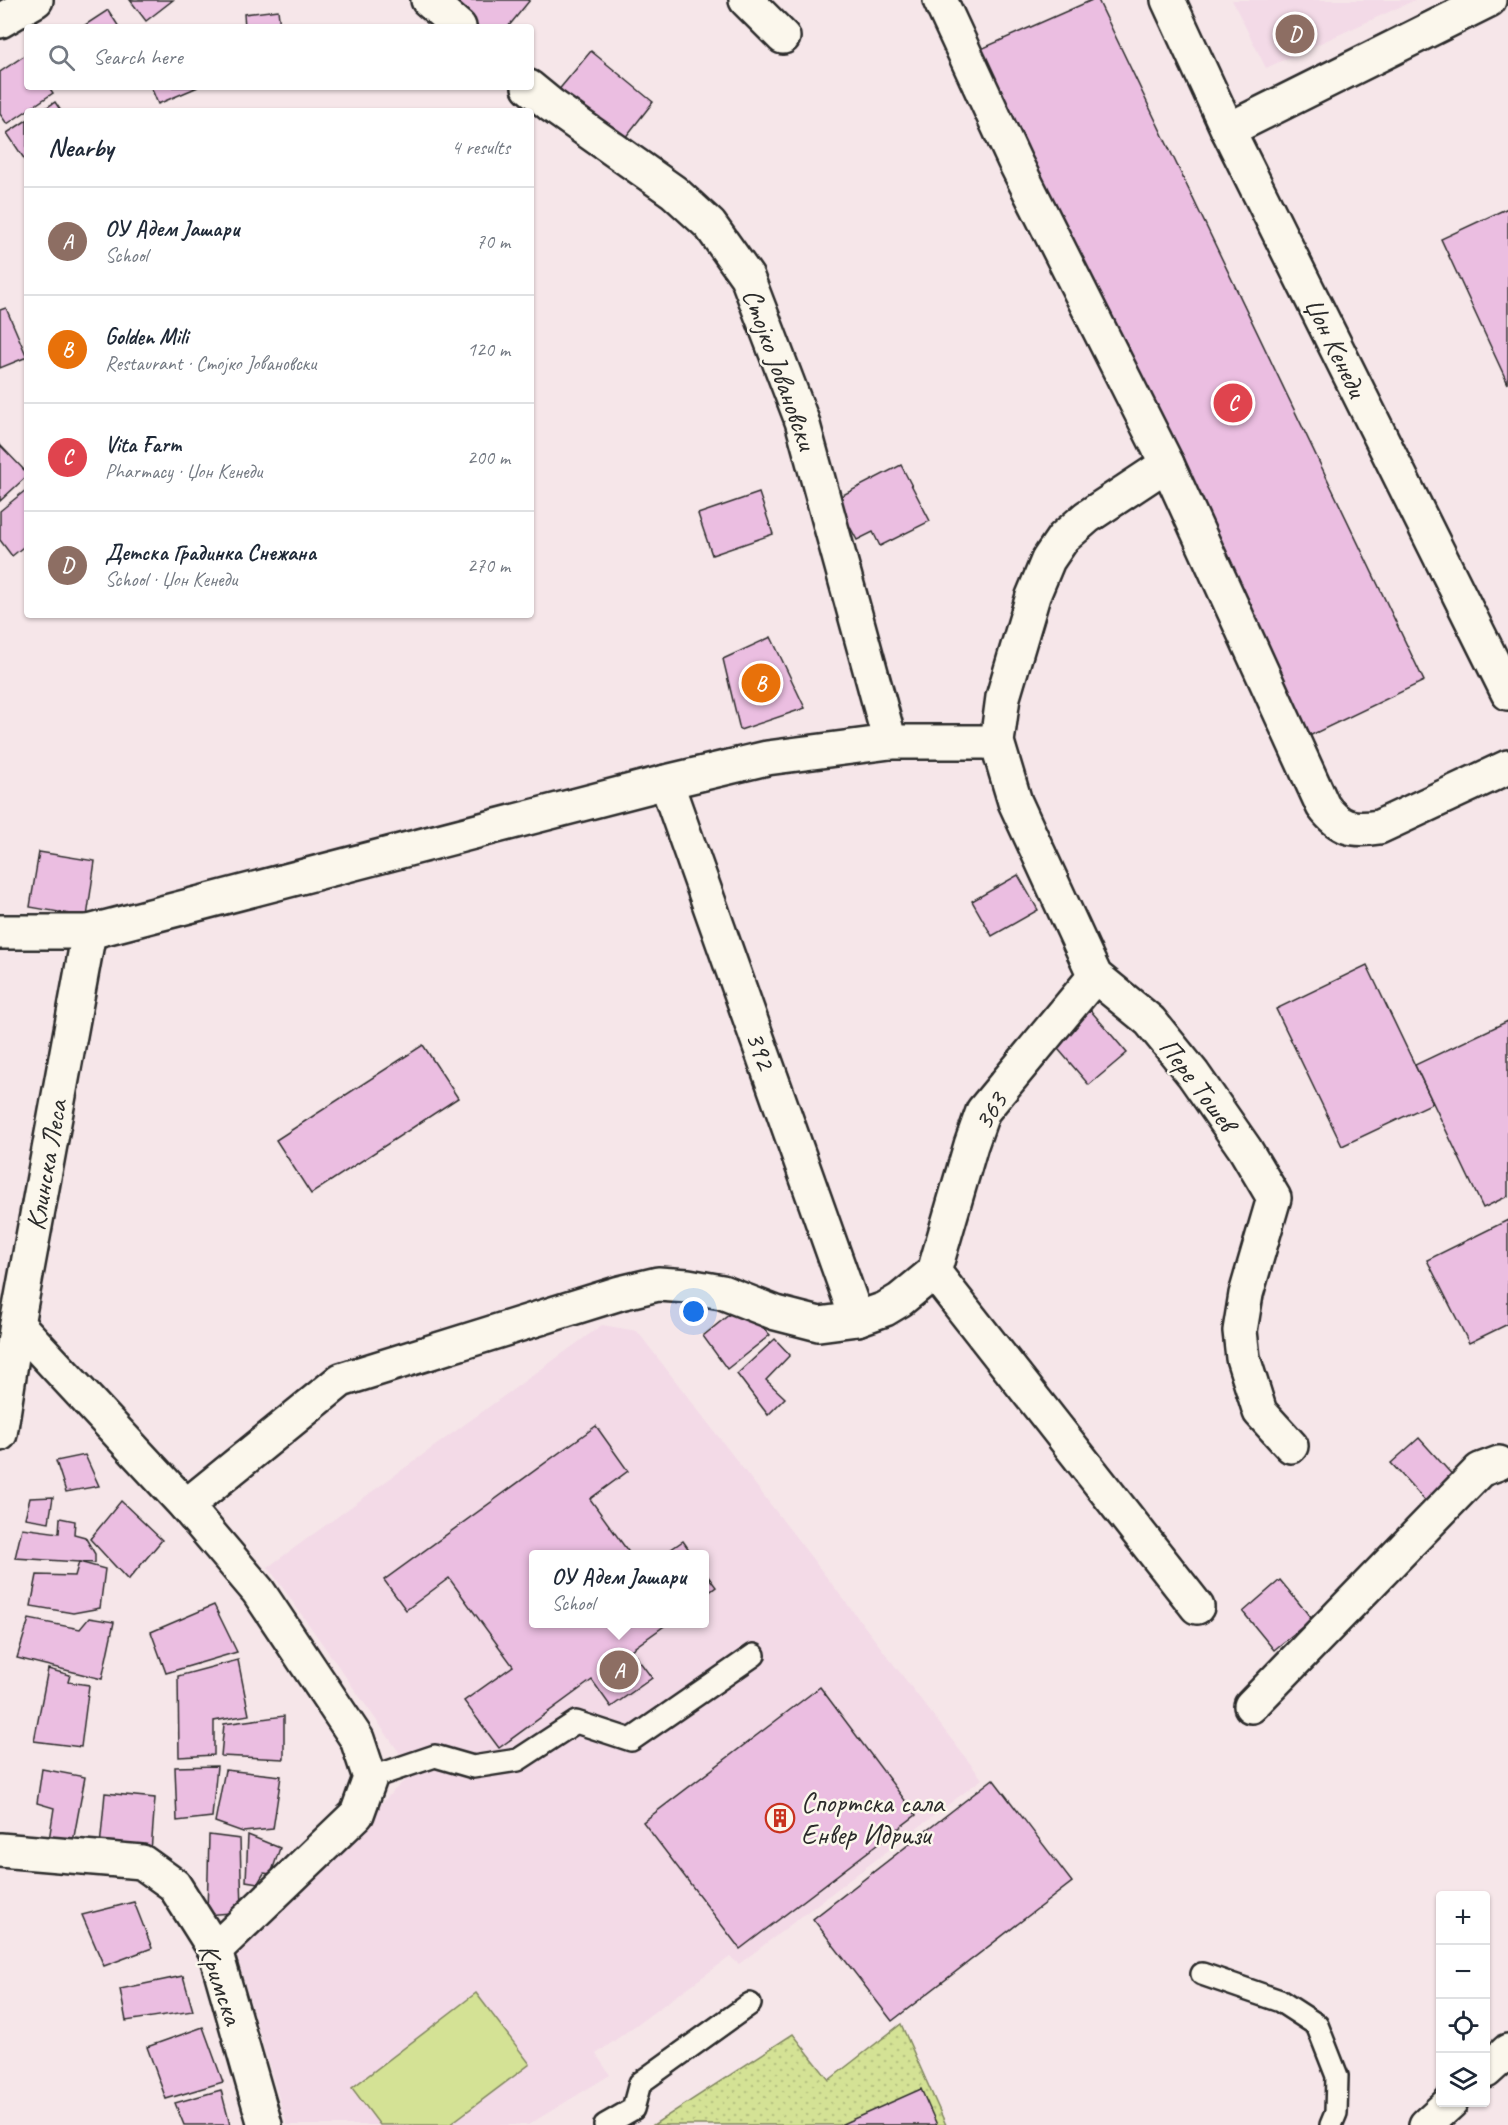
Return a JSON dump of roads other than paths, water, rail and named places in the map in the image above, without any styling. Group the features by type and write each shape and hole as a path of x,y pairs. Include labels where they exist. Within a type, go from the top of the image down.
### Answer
{"street":[{"path":"0,21 36,0"},
{"path":"428,0 456,24"},
{"path":"746,0 783,37"},
{"path":"940,0 1015,162 1167,464 1323,806 1332,819 1359,830 1379,827 1508,767"},
{"name":"Џон Кенеди","path":"1168,0 1228,130 1508,693"},
{"path":"1228,130 1489,0"},
{"name":"Стојко Јовановски","path":"533,90 674,192 710,225 747,277 802,421 890,742"},
{"path":"0,932 89,932 666,782 767,758 890,742 997,742 1003,697 1033,596 1048,560 1063,538 1087,517 1167,464"},
{"name":"Пере Тошев","path":"997,742 1015,802 1095,976 1150,1021 1179,1056 1245,1149 1274,1198 1246,1294 1240,1331 1243,1358 1260,1412 1291,1446"},
{"name":"392","path":"666,782 857,1319"},
{"name":"Клинска Леса","path":"0,1434 17,1324 89,932"},
{"name":"363","path":"934,1272 983,1111 1095,976"},
{"path":"186,1506 340,1380 620,1293 658,1284 722,1292 776,1312 819,1324 857,1319 892,1304 934,1272 1197,1607"},
{"path":"17,1324 186,1506 258,1591 357,1739 370,1778 357,1814 215,1950"},
{"path":"1251,1706 1480,1470 1503,1456"},
{"name":"Кримска","path":"0,1850 142,1862 174,1885 215,1950 265,2125"},
{"path":"1490,2067 1508,2051"},
{"path":"1426,2125 1446,2107"}],"lane":[{"path":"370,1778 435,1756 473,1767 518,1760 576,1722 631,1740 754,1655"},
{"path":"1202,1974 1280,2001 1317,2025 1337,2076 1336,2113 1331,2125"},
{"path":"605,2125 633,2109 640,2083 750,2004"}],"place":[{"name":"Детска Градинка Снежана","path":"1295,34"},
{"name":"Vita Farm","path":"1233,403"},
{"name":"Golden Mili","path":"761,683"},
{"name":"ОУ Адем Јашари","path":"619,1670"},
{"name":"Спортска сала Енвер Идризи","path":"780,1818"}]}
